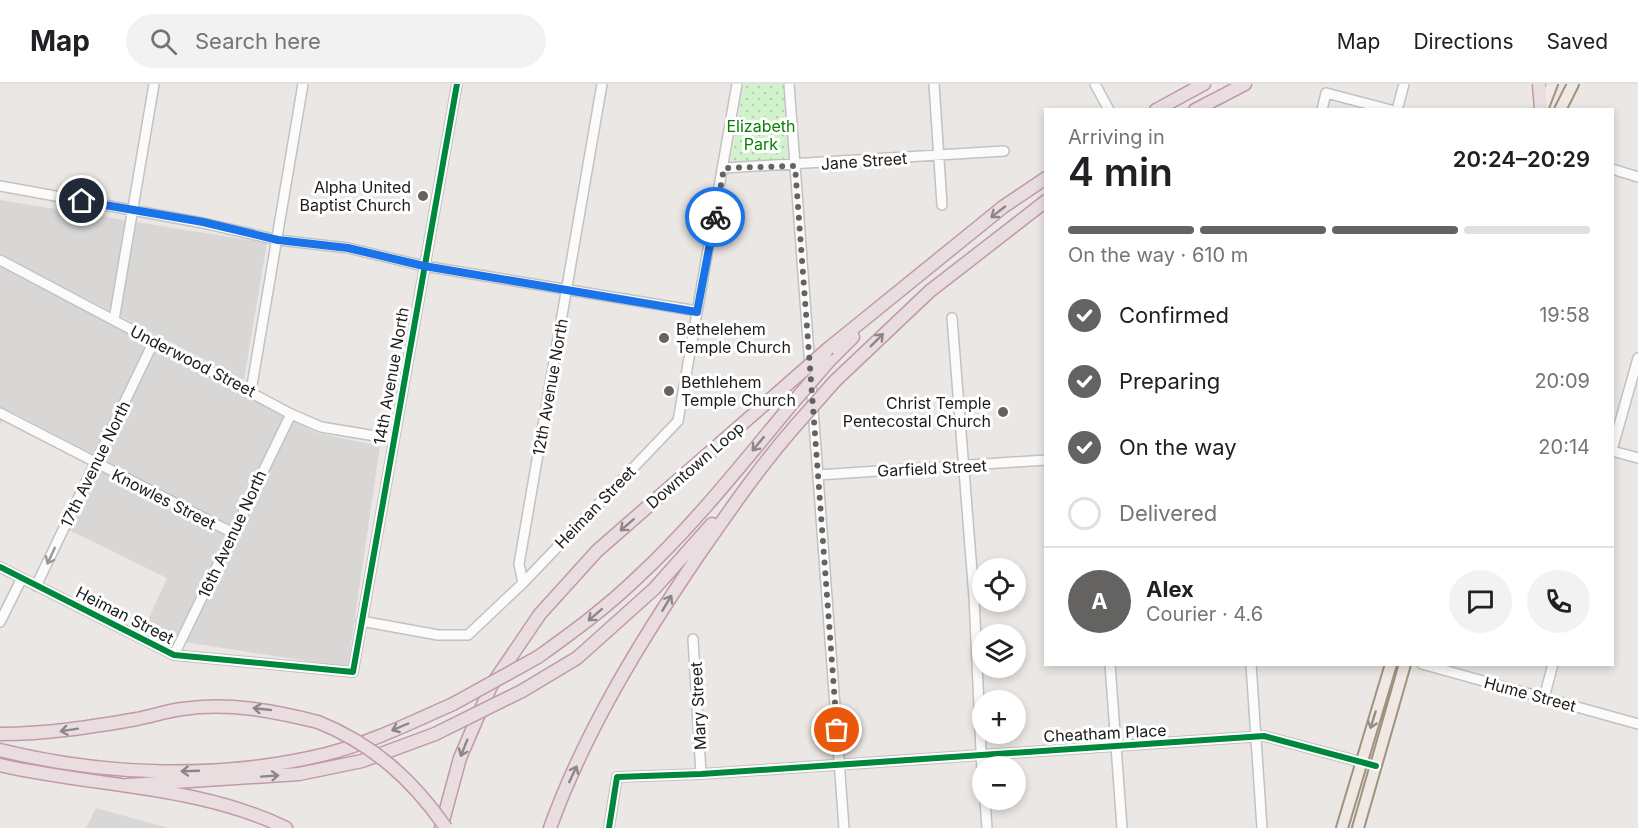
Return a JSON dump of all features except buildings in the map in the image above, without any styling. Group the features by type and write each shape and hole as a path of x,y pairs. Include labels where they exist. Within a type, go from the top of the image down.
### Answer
{"highway":[{"path":"1160,108 1204,84"},
{"path":"1198,108 1245,84"},
{"path":"1539,84 1542,108"},
{"name":"Downtown Loop","path":"441,828 460,758 490,686 540,614 597,551 828,348 890,301 1004,207 1044,179"},
{"path":"128,785 299,774 362,761 435,734 522,691 577,658 654,588 745,487 835,381 930,291 1044,203"},
{"path":"0,750 39,759 150,773 238,769 326,754 389,732 453,704 538,657 588,621 639,577 686,529 829,361 890,301"},
{"path":"550,828 598,722 632,660 673,593 745,487"},
{"path":"0,734 43,734 139,719 183,709 225,706 269,710 318,723 346,734 376,752 424,799 446,828"},
{"path":"0,765 128,785 241,809 286,828"}],"main road":[{"path":"1543,108 1552,84"},
{"path":"1561,108 1573,84"},
{"path":"1342,828 1360,761 1390,666"},
{"path":"1358,828 1404,666"}],"street":[{"path":"114,320 154,84"},
{"path":"250,391 278,240 303,84"},
{"name":"14th Avenue North","path":"353,672 457,84"},
{"name":"12th Avenue North","path":"523,583 519,564 602,84"},
{"name":"Heiman Street","path":"361,621 438,635 468,635 523,583 678,421 682,410 737,84"},
{"path":"789,84 844,828"},
{"path":"934,84 942,205"},
{"path":"1095,84 1108,107"},
{"path":"1398,108 1404,84"},
{"path":"1322,108 1326,93 1383,108"},
{"name":"Jane Street","path":"724,168 795,166 1004,151"},
{"path":"1614,170 1638,177"},
{"path":"0,186 203,222 278,240 348,248 424,266 697,312"},
{"name":"Underwood Street","path":"0,261 291,414 321,427 394,439"},
{"path":"952,318 974,597 981,755"},
{"name":"17th Avenue North","path":"36,586 154,341"},
{"path":"1614,443 1638,358"},
{"name":"Knowles Street","path":"0,413 233,533"},
{"name":"16th Avenue North","path":"174,655 291,414"},
{"path":"1614,451 1638,458"},
{"name":"Garfield Street","path":"818,475 1044,460"},
{"name":"Heiman Street","path":"0,567 174,655 353,672"},
{"path":"0,622 22,578"},
{"name":"Mary Street","path":"693,639 701,774"},
{"path":"1110,666 1122,828"},
{"path":"1251,666 1262,828"},
{"name":"Hume Street","path":"1429,666 1638,724"},
{"path":"1544,698 1552,666"},
{"name":"Cheatham Place","path":"609,828 617,777 701,774 1264,736 1376,766"},
{"path":"986,810 987,828"}],"shaded area":[{"path":"0,200 267,243 244,380 0,254"},
{"path":"0,267 317,433 380,446 348,665 344,667 141,635 167,578 67,529 101,458 8,410 0,425"},
{"path":"96,808 168,828 86,828"}],"green space":[{"name":"Elizabeth Park","path":"744,84 783,84 787,160 731,161"}],"cycle path":[{"path":"0,567 174,655 353,672 457,84"},
{"path":"609,828 617,777 701,774 1264,736 1376,766"}],"way so far":[{"path":"715,217 724,168 795,166 837,730"}],"place":[{"name":"Alpha United Baptist Church","path":"423,196"},
{"name":"Bethelehem Temple Church","path":"664,338"},
{"name":"Bethlehem Temple Church","path":"669,391"},
{"name":"Christ Temple Pentecostal Church","path":"1003,412"}],"route":[{"path":"82,201 203,222 278,240 348,248 424,266 697,312 715,217"}]}
